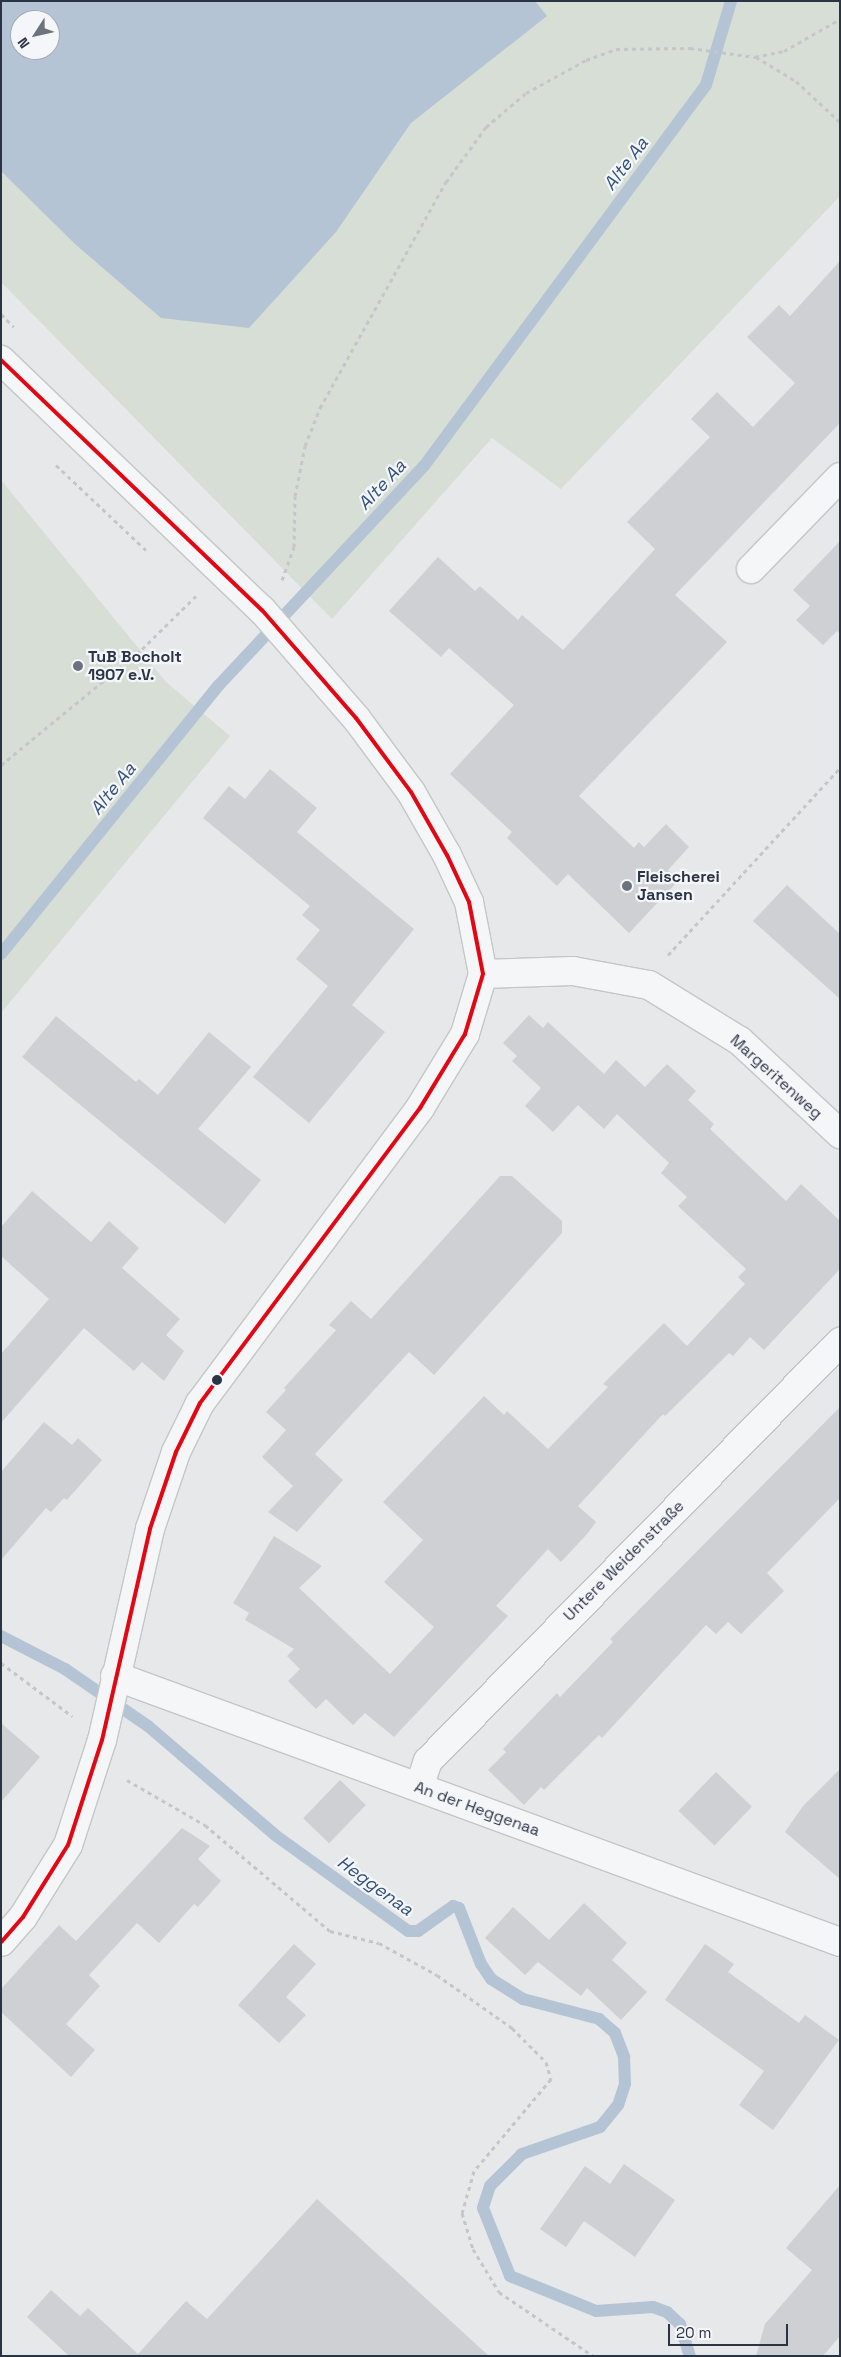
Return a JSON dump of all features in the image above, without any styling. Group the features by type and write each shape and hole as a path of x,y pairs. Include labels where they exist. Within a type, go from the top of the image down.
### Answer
{"street":[{"path":"1,360 262,610 298,648 412,792 469,902 483,974 465,1034 420,1108 200,1403 176,1452 150,1529 99,1751 68,1845 23,1917 1,1942"},
{"path":"751,569 840,477"},
{"name":"Margeritenweg","path":"483,974 573,971 650,985 740,1041 840,1134"},
{"name":"Untere Weidenstraße","path":"419,1787 428,1761 840,1342"},
{"name":"An der Heggenaa","path":"115,1676 840,1942"}],"path":[{"path":"280,585 294,547 296,496 305,446 320,408 446,182 486,127 526,93 586,60 616,49 690,48 755,56 784,51 840,19"},
{"path":"755,56 796,81 840,122"},
{"path":"1,765 142,650 200,592"},
{"path":"650,985 662,962 840,768"},
{"path":"1,1663 99,1751 205,1825 330,1931 379,1943 437,1975 512,2028 546,2062 551,2079 474,2171 462,2213 473,2249 499,2292 593,2356"}],"shaded area":[{"path":"1,1 840,1 840,196 561,489 492,438 332,619 1,282"},
{"path":"1,480 166,682 230,736 1,1013"}],"water":[{"path":"1,1 535,1 547,16 411,123 336,232 249,328 161,318 75,244 1,171"}],"building":[{"path":"840,261 840,423 675,595 727,642 579,796 634,848 639,842 644,847 666,824 689,847 668,870 679,880 629,933 568,874 557,886 507,838 512,832 450,774 514,705 449,648 441,657 389,611 438,557 475,591 480,586 518,620 522,615 563,650 655,549 627,522 710,437 691,419 717,392 753,427 795,383 747,337 779,305 790,316"},
{"path":"840,541 840,634 837,631 823,645 796,620 810,606 793,590"},
{"path":"270,769 317,808 297,832 414,929 352,1005 385,1032 309,1123 253,1077 328,986 296,959 320,930 302,915 310,906 203,818 229,786 245,799"},
{"path":"787,885 840,934 840,999 753,921"},
{"path":"529,1015 543,1028 548,1022 604,1074 616,1060 645,1087 667,1064 696,1091 688,1100 714,1124 710,1129 786,1201 801,1184 840,1221 840,1269 764,1350 750,1337 733,1356 729,1353 665,1416 663,1414 578,1506 596,1522 587,1534 561,1562 548,1549 496,1606 508,1616 394,1737 365,1713 353,1725 326,1699 316,1709 288,1681 300,1669 287,1656 294,1649 245,1620 249,1613 233,1603 274,1536 322,1566 299,1588 390,1674 434,1627 384,1582 423,1540 383,1502 484,1396 504,1415 507,1411 548,1449 608,1387 603,1384 664,1323 687,1346 745,1284 738,1277 746,1269 678,1206 687,1197 661,1173 669,1163 617,1114 604,1129 578,1105 553,1132 525,1106 541,1088 512,1061 517,1056 503,1043"},
{"path":"56,1016 136,1082 139,1079 158,1095 209,1032 251,1067 198,1129 261,1180 225,1224 22,1057"},
{"path":"500,1176 512,1176 562,1221 562,1233 434,1375 409,1352 315,1454 343,1480 297,1532 268,1512 293,1486 262,1457 286,1430 266,1412 286,1390 284,1388 336,1330 329,1325 351,1301 371,1319"},
{"path":"32,1191 91,1242 109,1221 139,1248 122,1268 180,1319 166,1335 184,1351 164,1381 142,1362 134,1371 84,1328 1,1423 1,1354 49,1299 1,1256 1,1227"},
{"path":"840,1407 840,1498 767,1573 784,1591 741,1634 728,1622 716,1634 706,1625 602,1738 599,1735 544,1790 541,1787 524,1805 488,1770 506,1752 503,1749 557,1693 560,1697 613,1642 610,1639"},
{"path":"44,1422 72,1445 78,1438 102,1460 67,1500 64,1498 51,1512 46,1508 1,1560 1,1472"},
{"path":"1,1723 40,1757 1,1802"},
{"path":"840,1769 840,1879 785,1832 803,1806"},
{"path":"716,1772 752,1807 714,1846 678,1811"},
{"path":"340,1780 366,1805 329,1843 303,1818"},
{"path":"182,1828 210,1846 198,1859 221,1881 198,1907 194,1904 159,1943 137,1923 89,1975 100,1986 66,2024 95,2050 71,2077 1,2012 1,1989 59,1925 76,1941"},
{"path":"584,1903 627,1943 612,1960 647,1992 621,2020 587,1988 581,1996 538,1962 525,1975 485,1938 513,1907 549,1940"},
{"path":"294,1944 316,1964 286,1997 306,2015 279,2043 238,2005"},
{"path":"705,1944 734,1964 728,1972 799,2023 805,2015 839,2040 773,2130 739,2105 764,2071 665,2000"},
{"path":"624,2164 675,2200 635,2257 584,2221 566,2247 540,2229 585,2166 610,2184"},
{"path":"840,2185 840,2336 823,2356 756,2356 765,2324 812,2270 786,2248"},
{"path":"317,2199 489,2356 69,2356 27,2317 51,2290 80,2316 88,2308 138,2354 186,2301 207,2319"}],"waterway":[{"name":"Alte Aa","path":"1,954 219,685 424,466 706,85 731,1"},
{"name":"Heggenaa","path":"1,1636 65,1669 148,1726 275,1835 408,1931 418,1931 453,1906 459,1908 481,1964 491,1979 523,1999 599,2019 615,2033 624,2057 625,2084 618,2105 600,2127 522,2154 490,2186 483,2208 510,2276 596,2311 653,2307 667,2312 680,2324 690,2356"}],"transit line":[{"path":"1,360 262,610 356,718 411,792 447,855 469,902 483,974 465,1034 420,1108 200,1403 176,1452 150,1529 102,1740 68,1845 23,1917 1,1942"}],"place":[{"name":"TuB Bocholt 1907 e.V.","path":"78,666"},
{"name":"Fleischerei Jansen","path":"627,886"}]}
